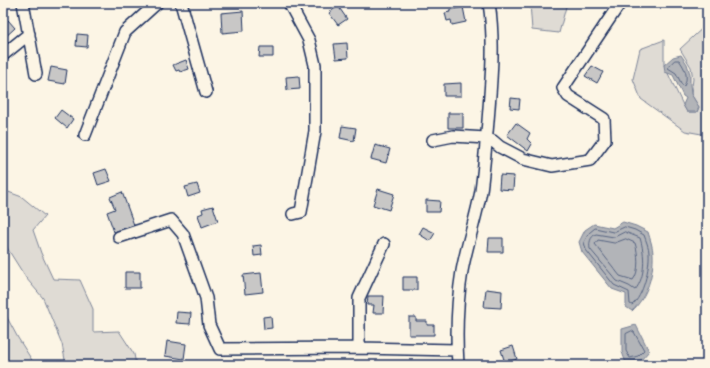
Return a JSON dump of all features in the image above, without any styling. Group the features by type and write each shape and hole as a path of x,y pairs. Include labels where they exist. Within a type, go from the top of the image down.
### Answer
{"street":[{"path":"23,3 36,74"},
{"path":"85,135 125,32 157,3"},
{"path":"181,3 206,92"},
{"path":"289,3 309,40 315,65 315,131 301,212 293,214"},
{"path":"458,365 458,299 462,270 480,192 486,138 493,24 489,3"},
{"path":"433,140 453,136 486,138 494,141 500,148 523,159 552,166 590,160 605,140 604,119 568,96 563,88 620,3"},
{"path":"3,55 29,34"},
{"path":"119,237 171,220 183,234 206,298 208,325 220,349 359,348 457,350"},
{"path":"359,348 359,298 384,244"}],"shaded area":[{"path":"530,3 567,3 559,33 532,30"},
{"path":"707,24 707,135 685,131 641,99 633,79 640,49 664,40 664,65 687,112 697,112 699,107 691,94 693,79 691,67 680,49"},
{"path":"3,190 22,197 45,216 33,230 41,253 53,279 80,280 93,309 93,332 119,331 134,354 136,365 66,365 62,344 43,298 26,278 3,239"},
{"path":"3,310 18,338 35,365 3,365"}],"water":[{"path":"681,55 687,64 690,74 691,94 699,107 697,112 687,112 683,105 686,98 683,96 673,75 665,72 664,65 673,57"},
{"path":"623,222 648,232 653,251 651,277 646,292 632,311 626,307 626,294 612,289 582,252 579,242 585,230 594,224 613,228"},
{"path":"636,325 649,351 641,360 626,363 622,352 622,329"}],"building":[{"path":"338,6 347,19 338,25 329,13"},
{"path":"463,7 466,22 452,25 451,20 447,21 445,13 450,12 449,10"},
{"path":"243,11 244,31 222,33 221,13"},
{"path":"8,20 15,28 3,39 3,25"},
{"path":"77,34 88,35 87,47 76,46"},
{"path":"347,43 348,58 336,59 334,44"},
{"path":"260,47 273,47 273,57 259,57"},
{"path":"186,60 189,69 180,72 179,70 176,71 173,65"},
{"path":"592,66 603,72 597,83 585,76"},
{"path":"51,67 67,70 65,84 48,81"},
{"path":"299,76 300,89 287,90 286,77"},
{"path":"461,83 461,96 444,96 444,84"},
{"path":"511,98 520,99 519,109 510,108"},
{"path":"61,110 73,119 67,128 55,118"},
{"path":"448,113 463,113 463,128 448,128"},
{"path":"516,123 530,133 527,139 532,144 528,151 507,135"},
{"path":"342,126 356,128 354,141 340,138"},
{"path":"375,145 390,149 386,163 371,159"},
{"path":"106,169 111,181 98,185 94,173"},
{"path":"500,175 514,176 513,190 499,189"},
{"path":"197,184 200,193 188,197 185,187"},
{"path":"378,189 394,194 389,210 373,205"},
{"path":"122,192 134,225 114,232 107,212 115,209 110,197"},
{"path":"426,200 440,201 439,212 426,212"},
{"path":"213,206 218,221 202,227 198,215 203,213 202,209"},
{"path":"423,227 435,233 430,241 419,234"},
{"path":"489,238 503,238 503,252 488,252"},
{"path":"261,245 262,255 254,256 253,246"},
{"path":"125,272 140,272 140,288 125,288"},
{"path":"261,273 263,292 245,294 243,275"},
{"path":"403,277 417,277 417,290 403,290"},
{"path":"486,289 502,291 501,308 484,307"},
{"path":"368,296 384,296 383,313 373,313 374,305 367,305"},
{"path":"177,312 191,313 190,324 176,323"},
{"path":"271,316 272,328 264,329 263,317"},
{"path":"409,317 416,317 416,321 427,321 427,325 434,325 434,335 409,335"},
{"path":"167,341 186,344 184,359 165,356"},
{"path":"513,346 517,359 505,363 501,350"}]}
